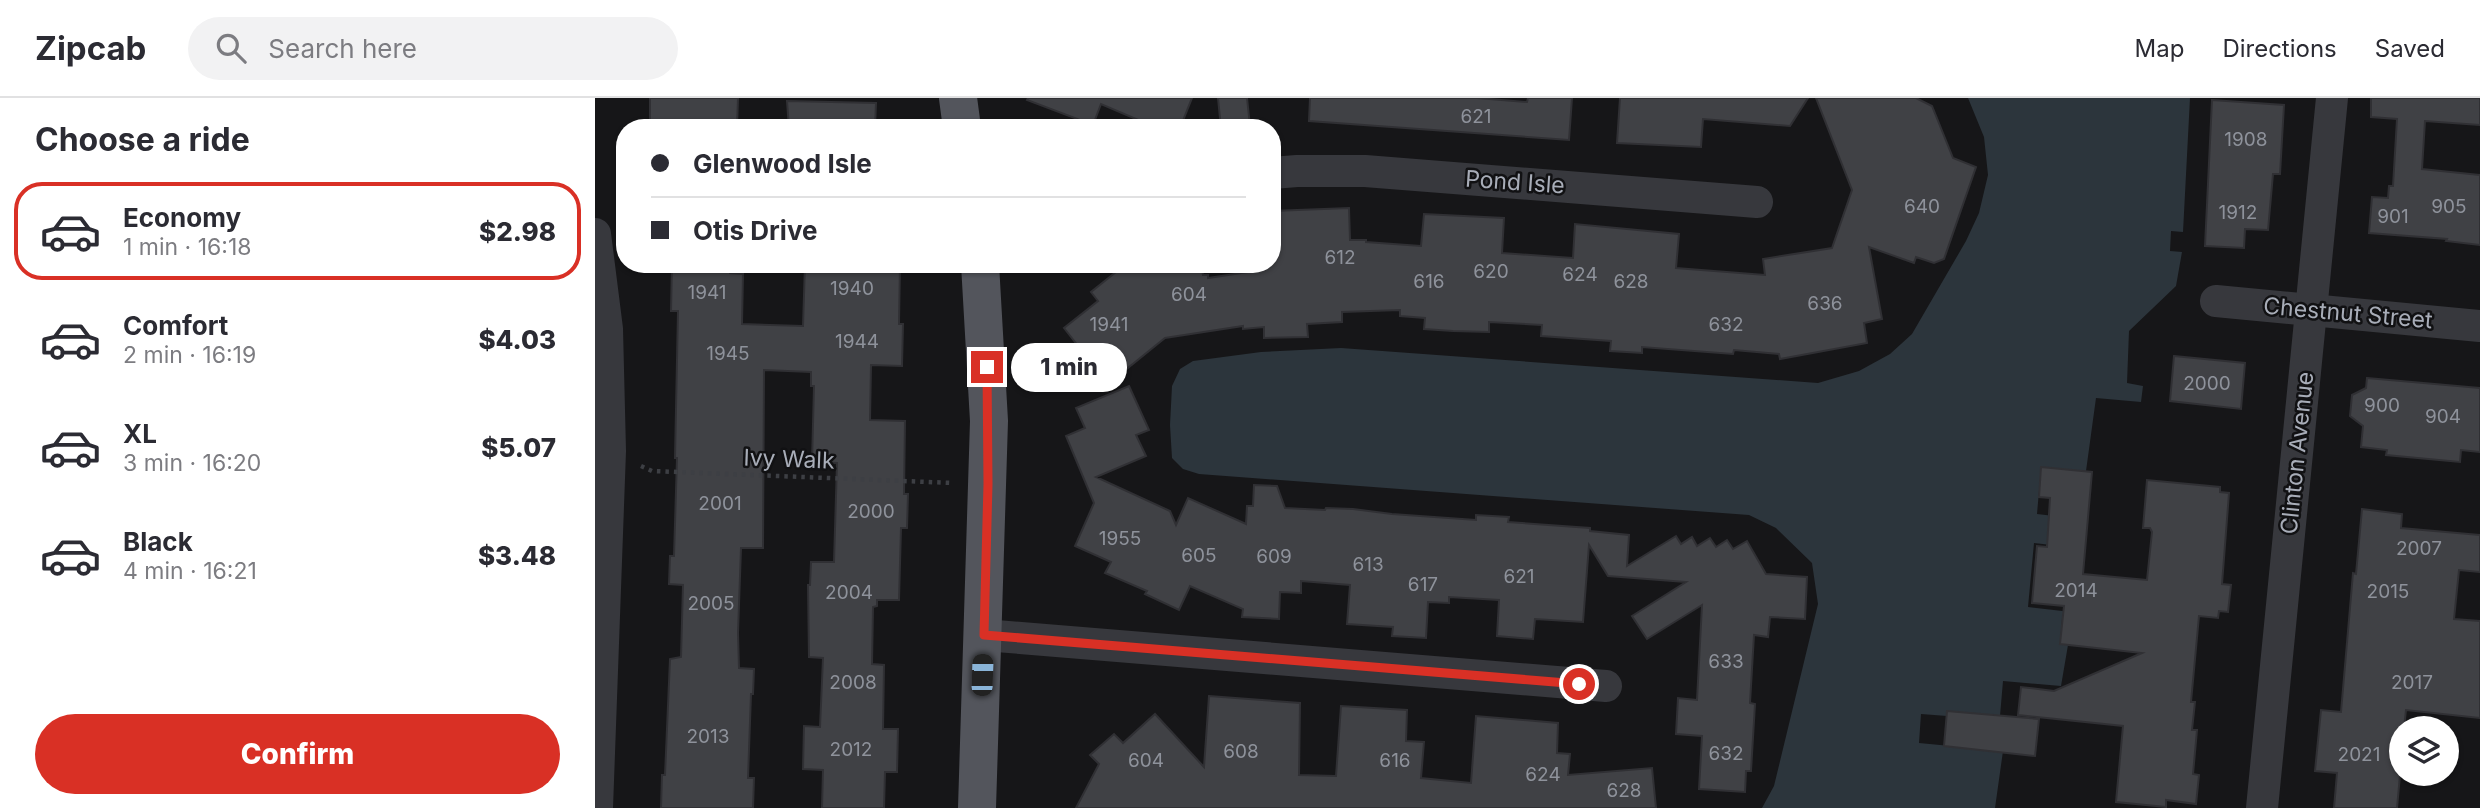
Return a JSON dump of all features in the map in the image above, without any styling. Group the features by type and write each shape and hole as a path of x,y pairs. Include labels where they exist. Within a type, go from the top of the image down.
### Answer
{"main road":[{"path":"958,98 961,119"},
{"path":"977,808 988,484 988,385 982,273"}],"street":[{"name":"Clinton Avenue","path":"2262,808 2332,98"},
{"name":"Pond Isle","path":"1281,172 1366,171 1757,202"},
{"path":"595,234 607,329 610,452 597,808"},
{"name":"Chestnut Street","path":"2216,301 2480,326"},
{"path":"984,635 1606,686"}],"path":[{"name":"Ivy Walk","path":"610,452 652,471 988,484"}],"shaded area":[{"path":"1968,98 2190,98 2183,232 2171,231 2170,251 2182,252 2176,286 2129,331 2127,383 2143,386 2141,402 2096,398 2086,471 2041,468 2037,514 2080,519 2077,548 2034,543 2028,607 2071,612 2062,619 2060,643 2068,645 2061,686 2003,681 2000,716 1947,711 1947,716 1921,714 1919,743 2003,751 1995,808 1762,808 1774,786 1818,604 1812,563 1776,528 1749,515 1199,474 1183,469 1172,458 1172,386 1180,369 1193,361 1261,352 1341,348 1818,383 1859,371 1890,354 1912,334 1966,241 1979,213 1988,175 1984,137"}],"building":[{"path":"650,98 738,98 737,119 650,119"},
{"path":"1192,98 1184,119 1136,119 1101,104 1095,119 1077,119 1027,100"},
{"path":"1218,98 1247,98 1249,119 1220,119"},
{"path":"1310,98 1477,98 1527,102 1528,98 1572,98 1569,140 1309,121"},
{"path":"1620,98 1808,98 1790,126 1703,119 1701,147 1617,143"},
{"path":"1816,98 1916,98 1932,106 1953,158 1976,167 1944,259 1934,263 1916,257 1914,263 1869,247 1882,319 1864,323 1867,343 1780,359 1779,354 1734,350 1733,354 1642,347 1642,353 1610,351 1611,341 1541,336 1542,325 1489,322 1489,332 1453,331 1424,329 1425,318 1400,316 1400,310 1342,312 1342,322 1307,324 1308,337 1264,338 1264,327 1243,329 1243,326 1165,338 1108,384 1064,328 1098,301 1091,292 1115,273 1203,273 1208,275 1208,278 1242,273 1281,273 1281,211 1349,208 1350,240 1421,246 1424,214 1504,218 1502,253 1573,258 1575,224 1679,234 1676,268 1765,275 1763,259 1832,248 1852,190"},
{"path":"2371,98 2480,98 2480,125 2425,121 2422,169 2480,175 2480,245 2446,241 2447,239 2369,233 2372,197 2388,198 2389,186 2393,186 2397,119 2371,117"},
{"path":"2212,100 2284,105 2280,174 2273,174 2268,230 2245,229 2244,248 2205,246"},
{"path":"787,101 876,103 875,119 788,119"},
{"path":"672,273 743,274 742,324 803,326 805,273 900,273 902,366 871,365 870,420 905,421 904,494 908,494 907,528 901,528 899,600 877,600 877,606 873,607 872,664 884,665 883,729 898,729 897,772 885,772 884,808 822,808 823,770 803,769 804,726 820,727 823,658 809,657 808,585 811,562 834,562 837,463 812,462 814,386 811,386 811,372 764,370 763,548 741,548 738,633 739,668 754,669 748,778 754,778 753,808 661,808 670,659 681,657 683,585 669,584 670,556 674,556 677,458 678,311 671,311"},
{"path":"2174,356 2245,363 2241,409 2170,401"},
{"path":"2367,378 2480,388 2480,452 2461,450 2460,462 2386,455 2387,450 2361,447 2363,426 2350,416 2352,395 2366,388"},
{"path":"1129,386 1149,430 1136,435 1146,456 1096,477 1170,511 1176,525 1188,498 1246,524 1247,506 1253,506 1254,485 1277,486 1285,508 1353,509 1476,520 1476,515 1509,517 1508,522 1590,528 1590,531 1629,535 1627,566 1676,536 1681,544 1692,537 1697,546 1710,538 1716,547 1727,540 1733,549 1747,541 1766,574 1807,577 1805,619 1770,617 1768,637 1754,635 1750,703 1755,704 1751,771 1746,771 1745,792 1699,789 1702,736 1676,734 1678,698 1697,700 1702,605 1647,639 1632,616 1686,582 1608,576 1589,545 1583,622 1535,619 1533,639 1497,636 1499,600 1449,597 1449,603 1428,602 1426,638 1392,636 1393,627 1347,624 1350,585 1301,581 1301,593 1280,592 1279,619 1242,617 1243,609 1190,586 1179,610 1145,594 1147,591 1105,573 1111,562 1075,546 1094,503 1066,436 1085,428 1076,408"},
{"path":"2041,467 2092,472 2083,574 2147,580 2152,532 2150,528 2143,528 2147,480 2220,487 2220,492 2229,493 2222,584 2231,585 2228,612 2219,611 2218,618 2199,616 2191,702 2195,702 2192,730 2197,730 2193,774 2199,775 2196,804 2166,800 2166,807 2116,802 2123,726 2018,715 2021,687 2054,691 2142,653 2060,644 2064,606 2032,603 2037,546 2047,547 2050,498 2039,497"},
{"path":"2362,509 2402,514 2401,528 2480,535 2480,572 2459,570 2454,619 2480,621 2480,718 2406,710 2405,716 2389,716 2389,786 2399,786 2397,808 2334,808 2337,773 2315,771 2321,710 2341,712 2353,573 2356,574"},
{"path":"1209,696 1300,703 1299,775 1336,776 1341,706 1407,710 1406,741 1424,742 1421,778 1471,783 1476,716 1558,723 1557,753 1570,754 1568,775 1652,768 1656,808 1076,808 1099,764 1090,755 1114,734 1123,743 1155,714 1204,767"},
{"path":"1947,711 2039,719 2035,756 1944,746"}],"route":[{"path":"987,367 989,421 984,635 1579,684"}]}
